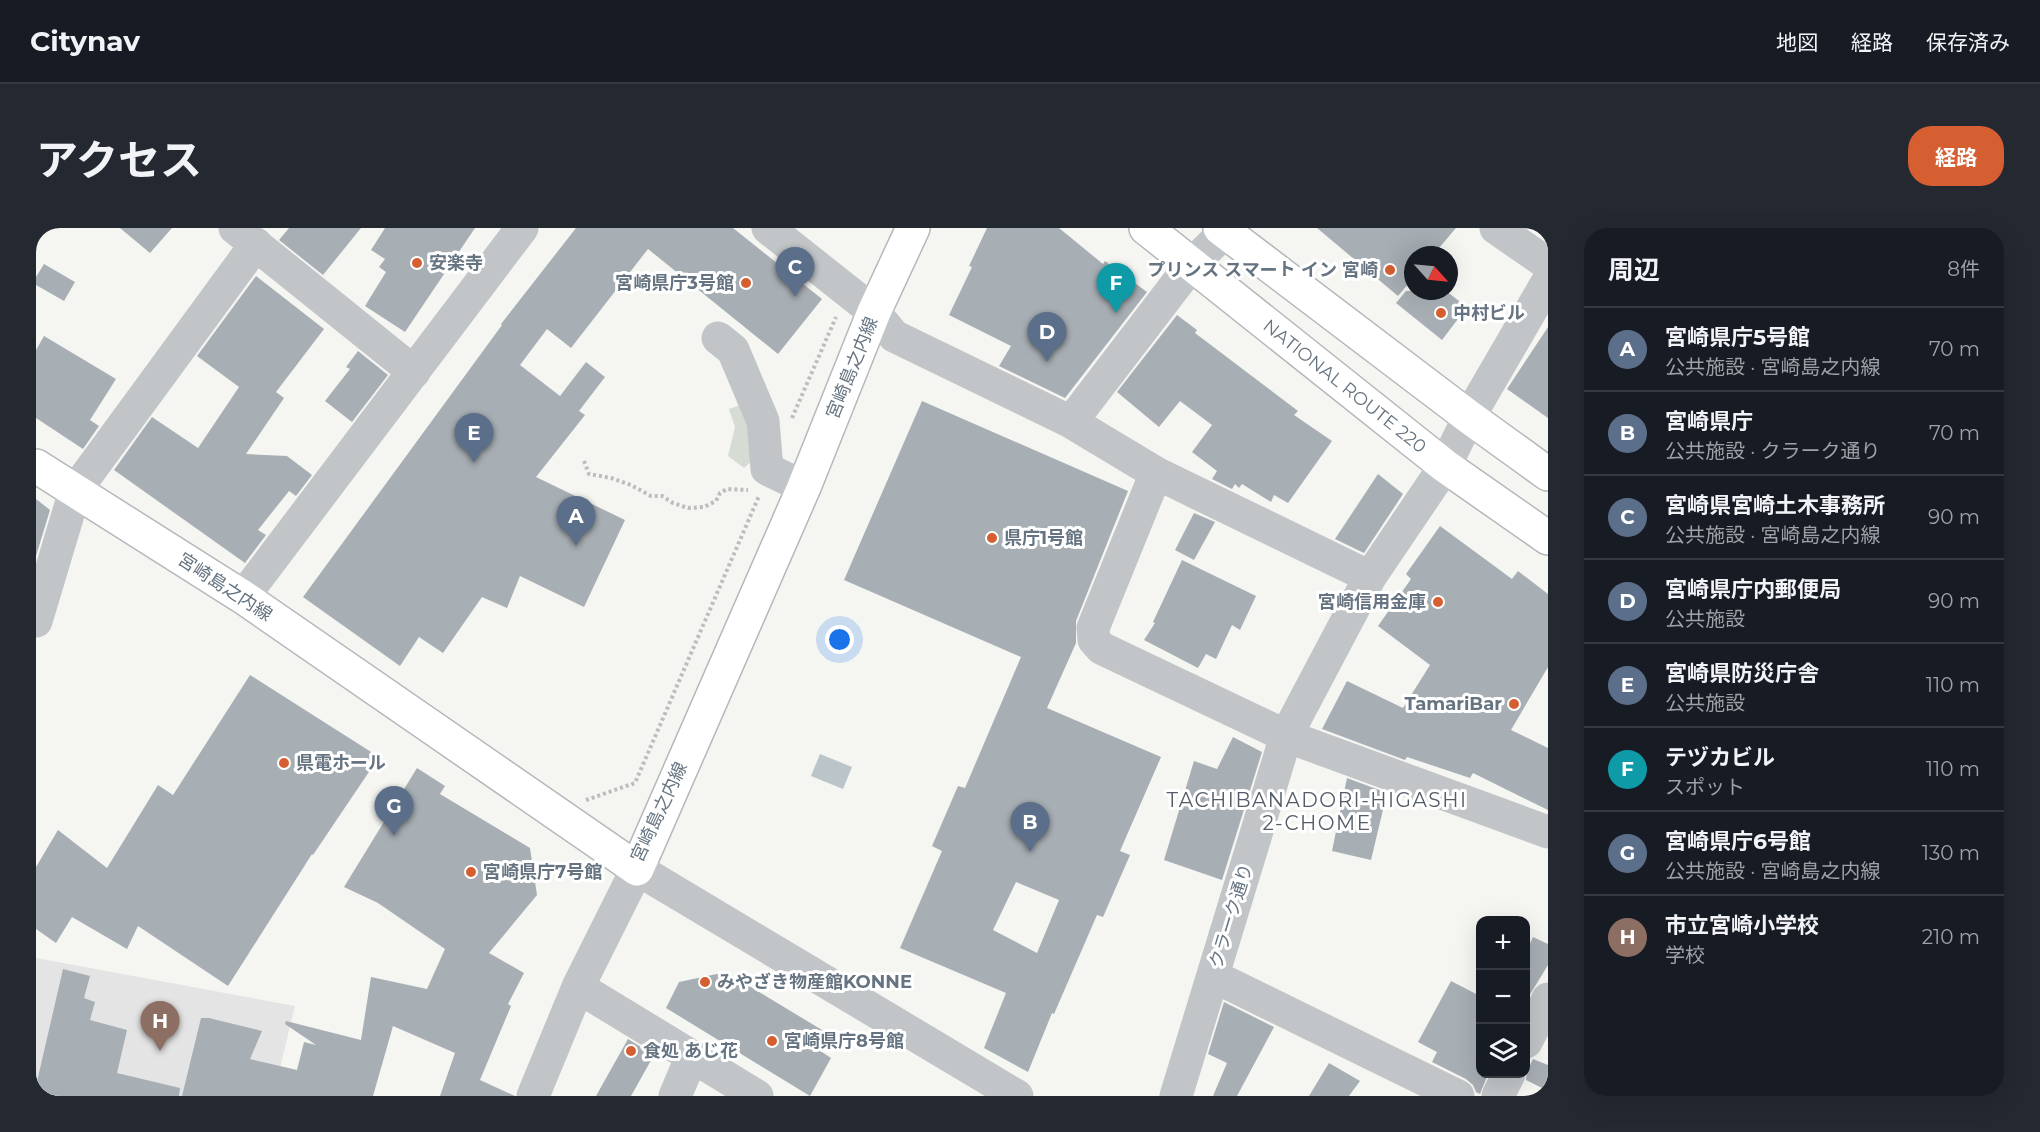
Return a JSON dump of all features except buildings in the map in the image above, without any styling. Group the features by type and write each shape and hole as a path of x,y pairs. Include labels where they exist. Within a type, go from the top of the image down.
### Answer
{"main road":[{"name":"宮崎島之内線","path":"36,466 243,597 637,869 804,487 874,312 913,228"},
{"name":"NATIONAL ROUTE 220","path":"1146,228 1445,466 1548,538"},
{"path":"1225,229 1469,417 1548,474"}],"street":[{"path":"243,597 522,228"},
{"path":"768,228 874,312 894,336 1071,422 1156,473 1370,577"},
{"path":"1496,228 1548,264"},
{"path":"1071,422 1192,264 1225,229"},
{"path":"36,621 75,491 246,236 414,372"},
{"name":"クラーク通り","path":"1176,1096 1286,736 1370,577 1445,466 1469,417 1548,281"},
{"path":"718,338 733,350 763,422 766,477 804,487"},
{"path":"1156,473 1093,628 1094,640 1101,648 1286,736 1548,831"},
{"path":"533,1096 578,987 637,869 1017,1096"},
{"path":"1213,976 1458,1096"},
{"path":"578,987 757,1096"},
{"path":"1535,1038 1548,999"},
{"path":"675,1096 692,1056"},
{"path":"1498,1096 1507,1078"}],"path":[{"path":"789,426 837,316"},
{"path":"584,461 589,474 611,478 688,508 704,507 716,501 720,493 727,489 766,477"},
{"path":"584,801 636,783 766,477"}],"shaded area":[{"path":"743,404 754,459 744,468 728,456 735,427 729,409"},
{"path":"820,754 852,767 843,789 811,776"},
{"path":"36,958 295,1006 273,1096 36,1096"}],"place":[{"name":"安楽寺","path":"417,263"},
{"name":"プリンス スマート イン 宮崎","path":"1390,270"},
{"name":"宮崎県庁3号館","path":"746,283"},
{"name":"宮崎県宮崎土木事務所","path":"795,297"},
{"name":"テヅカビル","path":"1116,313"},
{"name":"中村ビル","path":"1441,313"},
{"name":"宮崎県庁内郵便局","path":"1047,362"},
{"name":"宮崎県防災庁舎","path":"474,463"},
{"name":"県庁1号館","path":"992,538"},
{"name":"宮崎県庁5号館","path":"576,546"},
{"name":"宮崎信用金庫","path":"1438,602"},
{"name":"TamariBar","path":"1514,704"},
{"name":"県電ホール","path":"284,763"},
{"name":"宮崎県庁6号館","path":"394,836"},
{"name":"宮崎県庁","path":"1030,852"},
{"name":"宮崎県庁7号館","path":"471,872"},
{"name":"みやざき物産館KONNE","path":"705,982"},
{"name":"宮崎県庁8号館","path":"772,1041"},
{"name":"市立宮崎小学校","path":"160,1051"},
{"name":"食処 あじ花","path":"631,1051"}],"district":[{"name":"TACHIBANADORI-HIGASHI 2-CHOME","path":"1317,812"}]}
